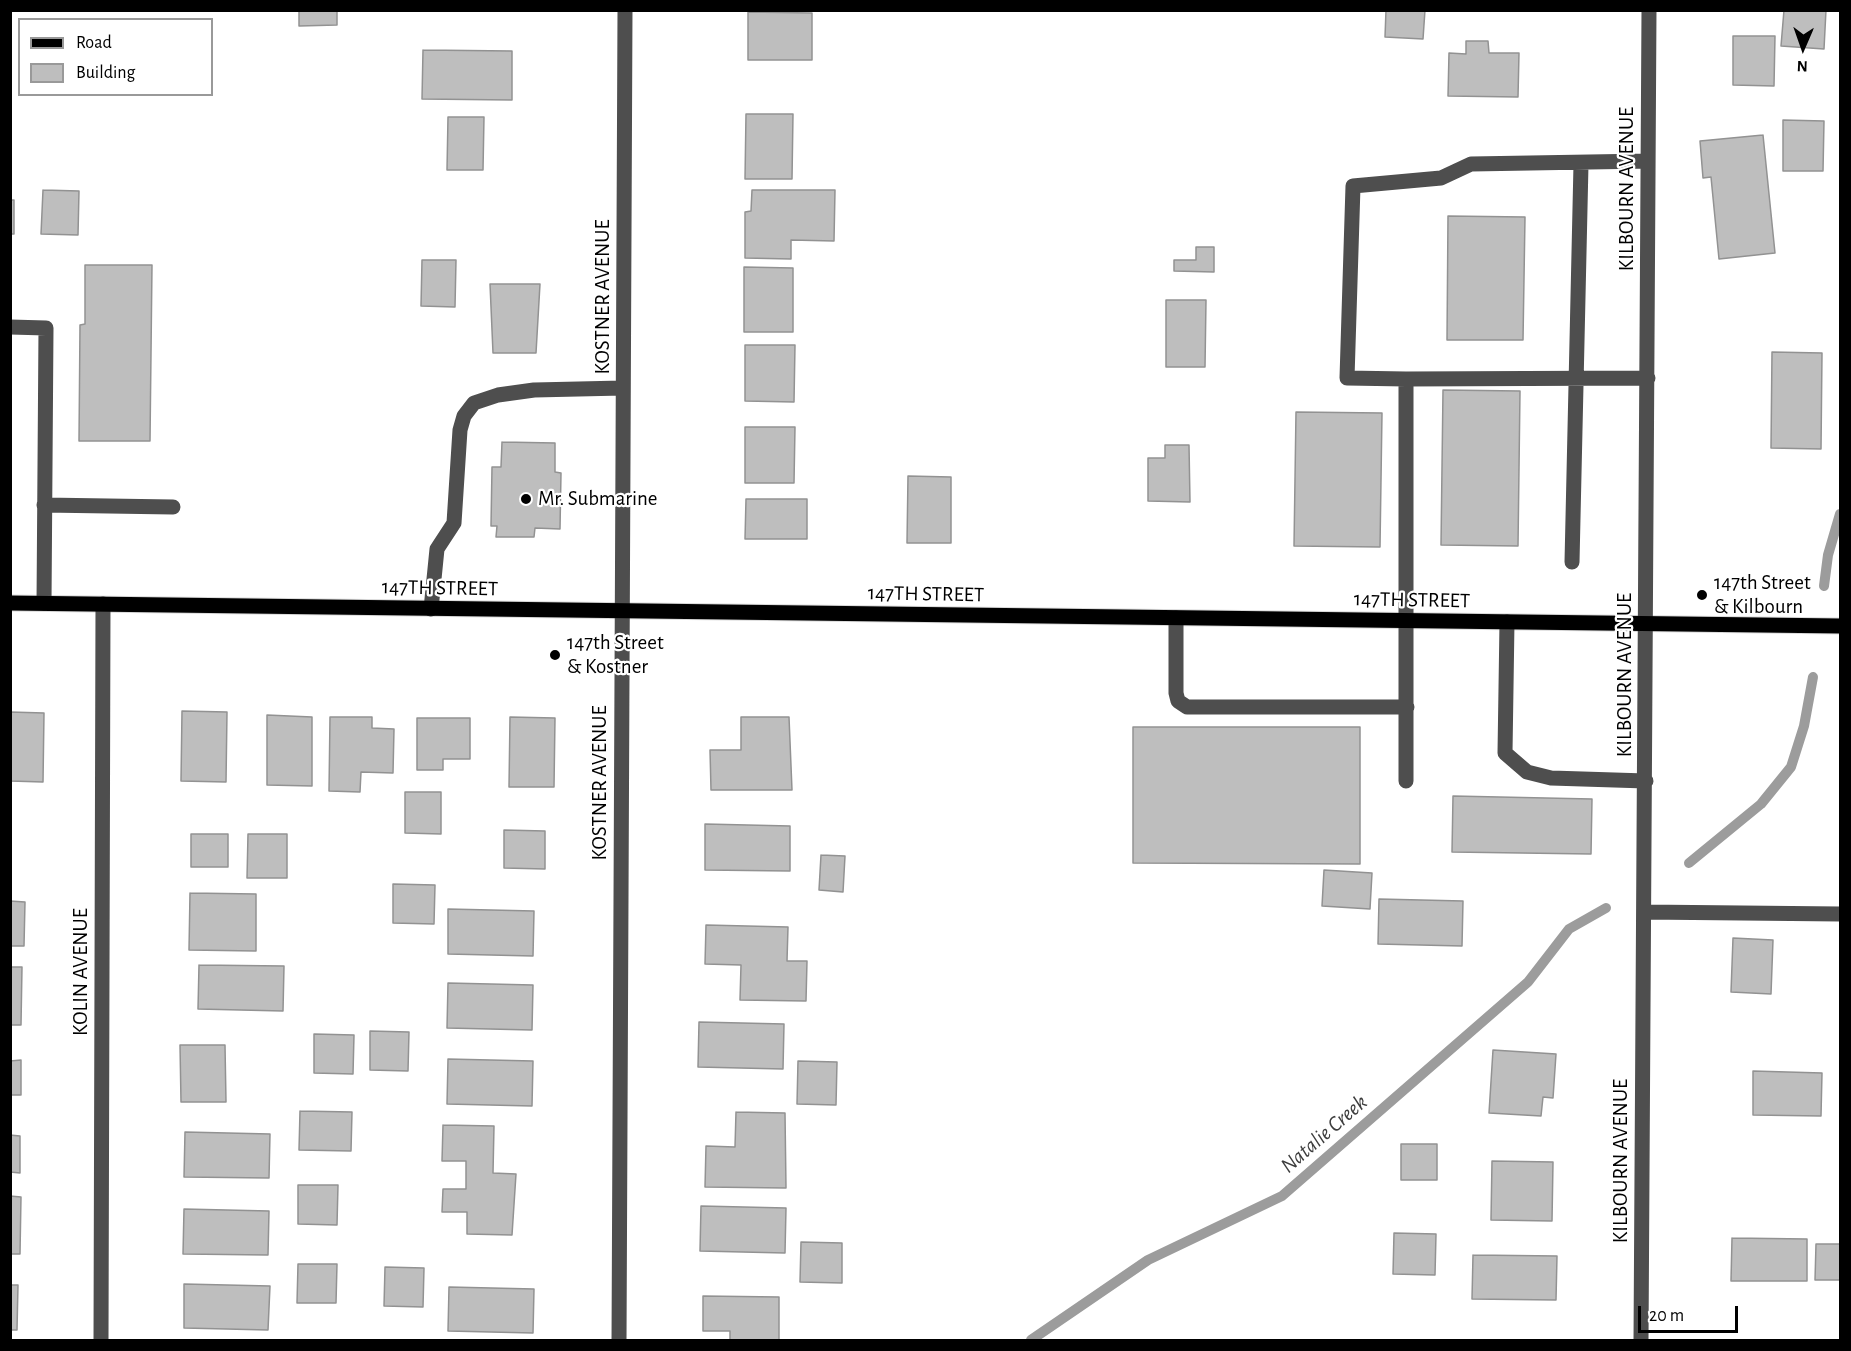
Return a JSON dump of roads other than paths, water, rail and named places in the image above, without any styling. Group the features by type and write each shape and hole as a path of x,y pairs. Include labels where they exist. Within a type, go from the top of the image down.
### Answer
{"main road":[{"name":"147TH STREET","path":"10,603 1840,626"}],"street":[{"name":"KOSTNER AVENUE","path":"619,1341 625,10"},
{"name":"KILBOURN AVENUE","path":"1641,1341 1649,10"},
{"path":"1648,161 1581,164 1471,164 1441,178 1353,186 1347,378 1648,378"},
{"path":"1572,562 1581,164"},
{"path":"10,327 46,328 44,603"},
{"path":"1406,379 1408,621 1406,782"},
{"path":"431,609 437,549 454,524 460,430 464,416 474,403 498,395 534,390 623,388"},
{"path":"45,505 173,507"},
{"name":"KOLIN AVENUE","path":"101,1341 103,604"},
{"path":"1176,618 1176,693 1178,701 1186,707 1407,707"},
{"path":"1507,622 1506,753 1527,772 1551,778 1646,781"},
{"path":"1644,912 1840,914"}],"waterway":[{"name":"Natalie Creek","path":"1824,586 1828,555 1840,514"},
{"name":"Natalie Creek","path":"1689,863 1761,804 1791,767 1804,726 1813,677"},
{"name":"Natalie Creek","path":"1031,1340 1148,1260 1282,1196 1528,982 1569,929 1606,908"}],"place":[{"name":"Mr. Submarine","path":"526,499"},
{"name":"147th Street & Kilbourn","path":"1702,595"},
{"name":"147th Street & Kostner","path":"555,655"}]}
